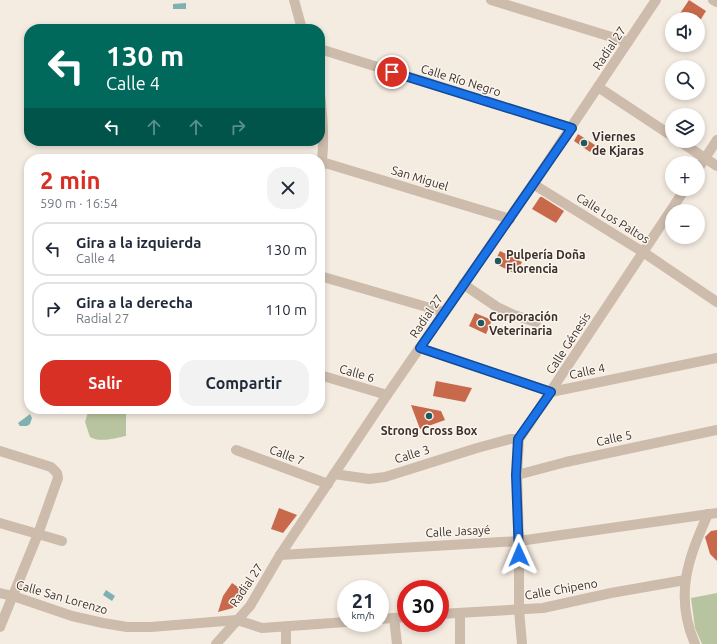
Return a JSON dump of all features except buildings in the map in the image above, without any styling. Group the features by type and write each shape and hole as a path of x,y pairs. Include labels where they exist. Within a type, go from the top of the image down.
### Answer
{"street":[{"path":"294,0 301,24"},
{"path":"491,0 628,42"},
{"name":"Radial 27","path":"216,644 250,606 280,556 334,474 463,284 534,184 656,0"},
{"name":"Calle Río Negro","path":"325,51 572,128"},
{"path":"598,87 665,131"},
{"path":"717,140 705,158 717,166"},
{"path":"690,148 702,156"},
{"name":"San Miguel","path":"325,168 510,219"},
{"name":"Calle Los Paltos","path":"534,184 643,252 717,302"},
{"name":"Calle Génesis","path":"518,439 551,392 680,196"},
{"path":"325,277 444,312"},
{"path":"463,284 497,307 514,315 536,322"},
{"path":"420,348 551,392"},
{"name":"Calle 4","path":"551,392 717,358"},
{"name":"Calle 6","path":"325,376 387,395"},
{"name":"Calle 5","path":"516,475 566,462 717,430"},
{"name":"Calle 3","path":"334,474 369,479 385,476 477,448 510,439 518,439"},
{"path":"518,439 516,475 519,541 519,610 522,644"},
{"name":"Calle 7","path":"236,450 328,484"},
{"path":"0,451 52,467 58,473 57,483 38,534 0,627"},
{"path":"693,644 684,605 686,580 693,547 713,513"},
{"name":"Calle Jasayé","path":"280,556 519,541 713,513"},
{"path":"0,523 62,541"},
{"name":"Calle Chipeno","path":"449,614 543,608 611,593 686,580"},
{"name":"Calle San Lorenzo","path":"0,593 72,616 103,624 127,627 151,627 237,620"},
{"path":"460,613 460,644"},
{"path":"389,618 397,618"},
{"path":"394,618 397,644"},
{"path":"237,620 262,628 337,623"},
{"path":"286,626 286,644"}],"green space":[{"path":"87,414 126,414 126,436 103,440 94,439 90,437 85,422"},
{"path":"717,593 717,644 702,644 695,628 691,598"}],"water":[{"path":"186,3 186,9 173,9 173,4"},
{"path":"30,414 32,418 30,424 27,426 20,426 18,423"},
{"path":"106,590 115,596 112,601 103,595"}],"place":[{"name":"Viernes de Kjaras","path":"584,143"},
{"name":"Pulpería Doña Florencia","path":"498,261"},
{"name":"Corporación Veterinaria","path":"481,323"},
{"name":"Strong Cross Box","path":"429,416"}],"route":[{"path":"392,72 572,128 420,348 551,392 518,439 516,475 519,555"}]}
